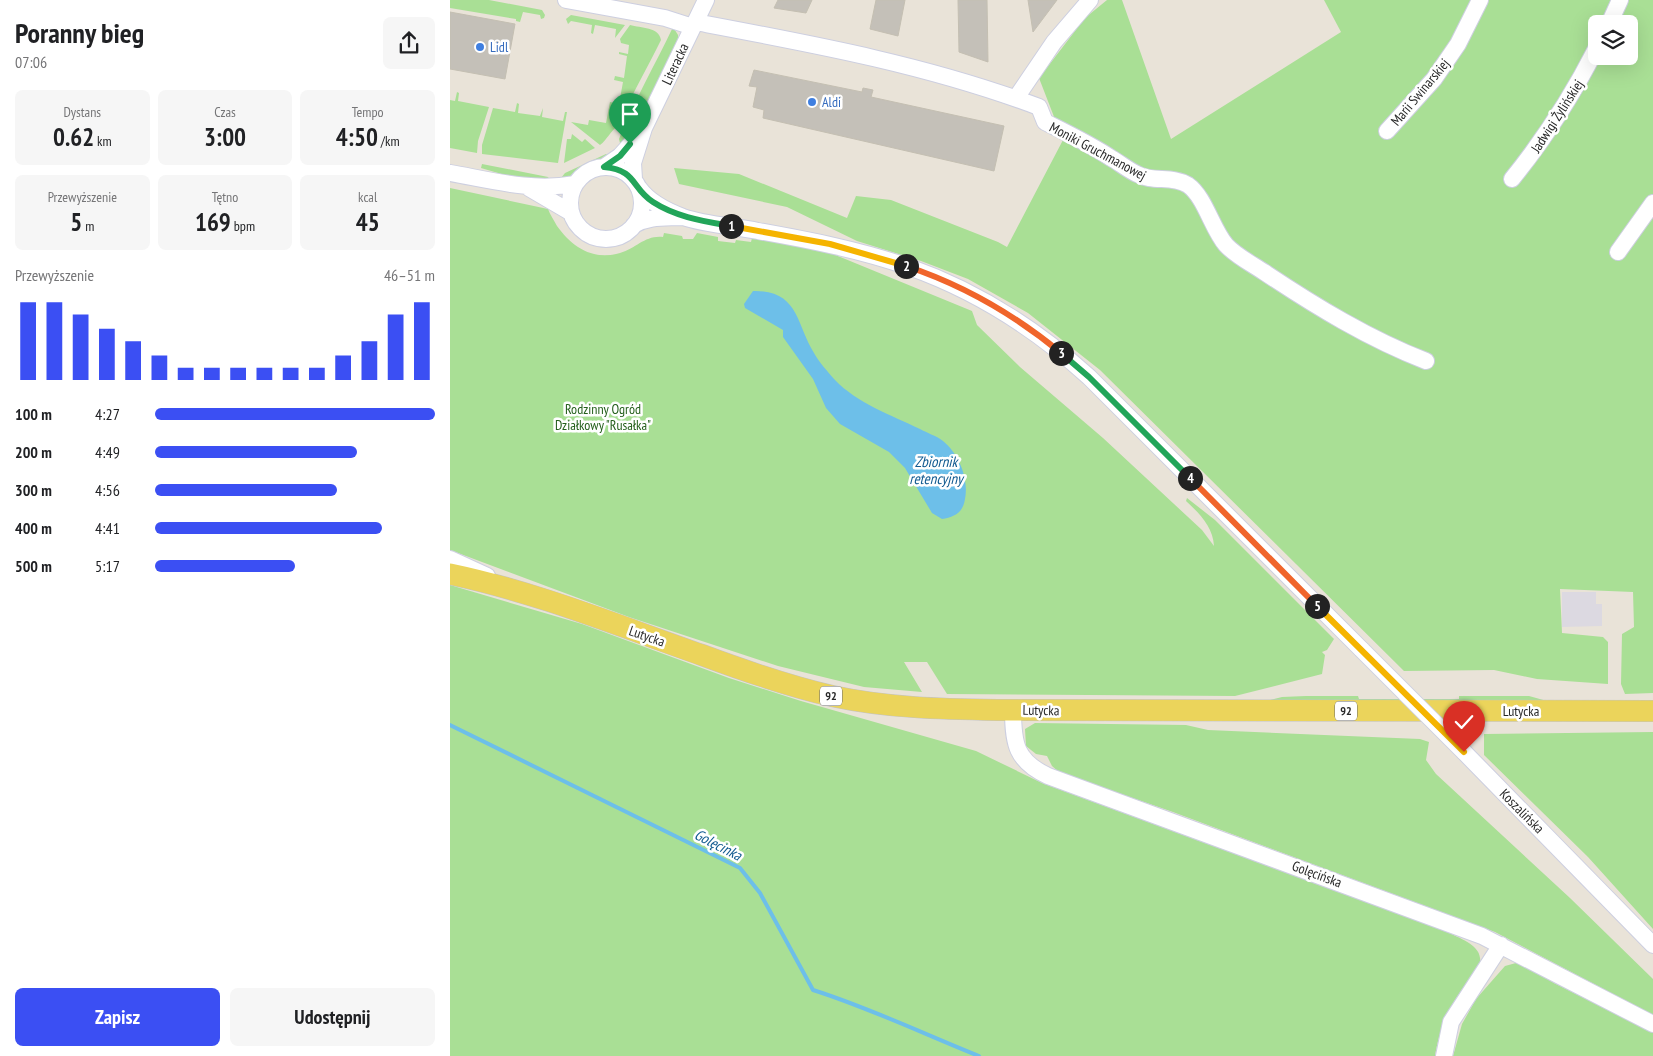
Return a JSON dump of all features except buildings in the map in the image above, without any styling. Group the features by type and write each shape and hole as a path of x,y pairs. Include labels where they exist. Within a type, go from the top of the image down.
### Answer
{"main road":[{"name":"Lutycka","path":"450,574 540,598 763,676 852,700 903,706 1013,710 1653,711"}],"street":[{"name":"Moniki Gruchmanowej","path":"566,0 694,25 866,55 1016,98 1039,108 1045,122 1137,174 1154,180 1170,179 1187,185 1199,198 1227,246 1236,253 1293,291 1332,314 1398,350 1426,361"},
{"name":"Literacka","path":"636,184 633,163 644,128 706,0"},
{"path":"1016,98 1054,42 1090,0"},
{"name":"Marii Swinarskiej","path":"1387,132 1434,79 1458,44 1480,0"},
{"path":"1613,15 1620,0"},
{"name":"Jadwigi Żylińskiej","path":"1512,180 1563,111 1588,64"},
{"name":"Literacka","path":"604,167 620,156 644,128"},
{"path":"604,167 616,168 625,172 636,184 642,202 640,214 634,225 624,234 612,238 597,238 584,232 575,222 570,212 570,198 574,184 582,176 592,170 604,167"},
{"path":"450,173 525,186 558,187 574,184"},
{"name":"Koszalińska","path":"636,184 645,197 684,217"},
{"path":"525,186 570,212"},
{"path":"1618,252 1653,203"},
{"name":"Koszalińska","path":"634,225 652,218 684,217 830,244 876,256 952,284 1009,315 1048,342 1089,377 1464,752 1653,945"},
{"path":"450,559 540,598"},
{"name":"Golęcińska","path":"1013,710 1014,740 1019,754 1030,767 1048,776 1401,906 1501,945 1653,1024"},
{"path":"1444,1056 1451,1022 1501,945"}],"shaded area":[{"path":"1562,592 1596,592 1596,604 1602,604 1602,626 1562,627"}],"green space":[{"path":"450,0 489,0 542,10 545,15 541,19 540,15 523,12 520,22 516,21 516,19 450,8"},
{"path":"1107,0 1122,0 1171,139 1341,32 1324,0 1653,0 1653,693 1625,694 1621,684 1622,634 1634,627 1633,592 1560,589 1562,633 1603,637 1608,642 1608,684 1537,679 1494,670 1404,671 1100,370 1028,313 968,279 921,261 857,241 787,207 679,184 674,168 739,174 847,218 856,196 891,200 1007,247 1063,140 1039,78 1085,18"},
{"path":"571,15 625,25 615,38 616,29 595,25 593,34 591,33 592,25 571,21 568,24 566,19"},
{"path":"630,25 653,30 660,36 661,40 618,126 600,145 571,122 588,125 589,120 606,123 610,102 619,104 623,82 614,80 615,76 624,78 627,56 619,54 619,52 628,54 629,45 621,43 620,39"},
{"path":"673,27 678,35 678,41 641,119 623,144 620,143 619,139 631,111"},
{"path":"457,92 459,93 458,101 489,107 478,141 477,153 450,148 450,100 455,101"},
{"path":"517,103 519,104 518,113 540,116 543,108 542,117 563,121 565,112 567,112 558,163 482,154 482,145 493,108 515,112"},
{"path":"572,134 582,142 585,139 595,148 564,163 567,139 571,139"},
{"path":"606,154 614,156 588,166 574,176 561,178 565,173"},
{"path":"482,164 548,177 550,180 512,177 481,168"},
{"name":"Rodzinny Ogród Działkowy \"Rusałka\"","path":"450,188 548,209 563,234 576,246 592,254 610,255 620,253 651,238 663,237 664,233 682,236 683,239 693,239 697,233 718,237 718,241 735,243 736,240 751,242 752,238 773,238 833,254 972,311 977,325 1020,367 1103,438 1202,530 1214,546 1208,527 1201,516 1186,501 1187,498 1215,520 1334,639 1327,650 1322,652 1325,655 1322,674 1235,696 947,694 927,662 904,662 922,692 864,687 778,666 629,617 450,550"},
{"path":"450,585 582,624 729,678 801,701 976,751 1042,783 1448,932 1476,949 1480,958 1479,967 1455,999 1447,1015 1441,1030 1435,1056 450,1056"},
{"path":"1358,696 1359,699 1459,699 1459,696 1529,696 1547,701 1266,701 1282,697"},
{"path":"1035,723 1186,725 1208,730 1420,739 1429,742 1426,760 1436,774 1570,898 1653,979 1653,1015 1495,932 1173,812 1060,773 1052,766 1047,756 1036,754 1026,746 1025,729"},
{"path":"1653,732 1653,929 1588,857 1484,755 1484,734"},
{"path":"1516,963 1526,966 1554,983 1653,1032 1653,1056 1453,1056 1462,1024 1476,999 1505,966"}],"water":[{"name":"Zbiornik retencyjny","path":"753,291 768,292 779,296 788,303 799,320 816,356 832,377 844,388 864,402 938,438 949,446 962,467 966,483 964,504 960,511 942,519 932,513 905,468 889,452 840,424 826,408 813,379 783,337 783,330 745,308 744,304"}],"waterway":[{"name":"Golęcinka","path":"450,725 740,868 760,893 813,990 876,1013 979,1056"}],"place":[{"name":"Lidl","path":"480,47"},
{"name":"Aldi","path":"812,102"}],"route":[{"path":"630,144 620,156 604,167 616,168 625,172 634,180 645,197 684,217 830,244 876,256 932,275 952,284 991,304 1028,327 1089,377 1464,752"}]}
